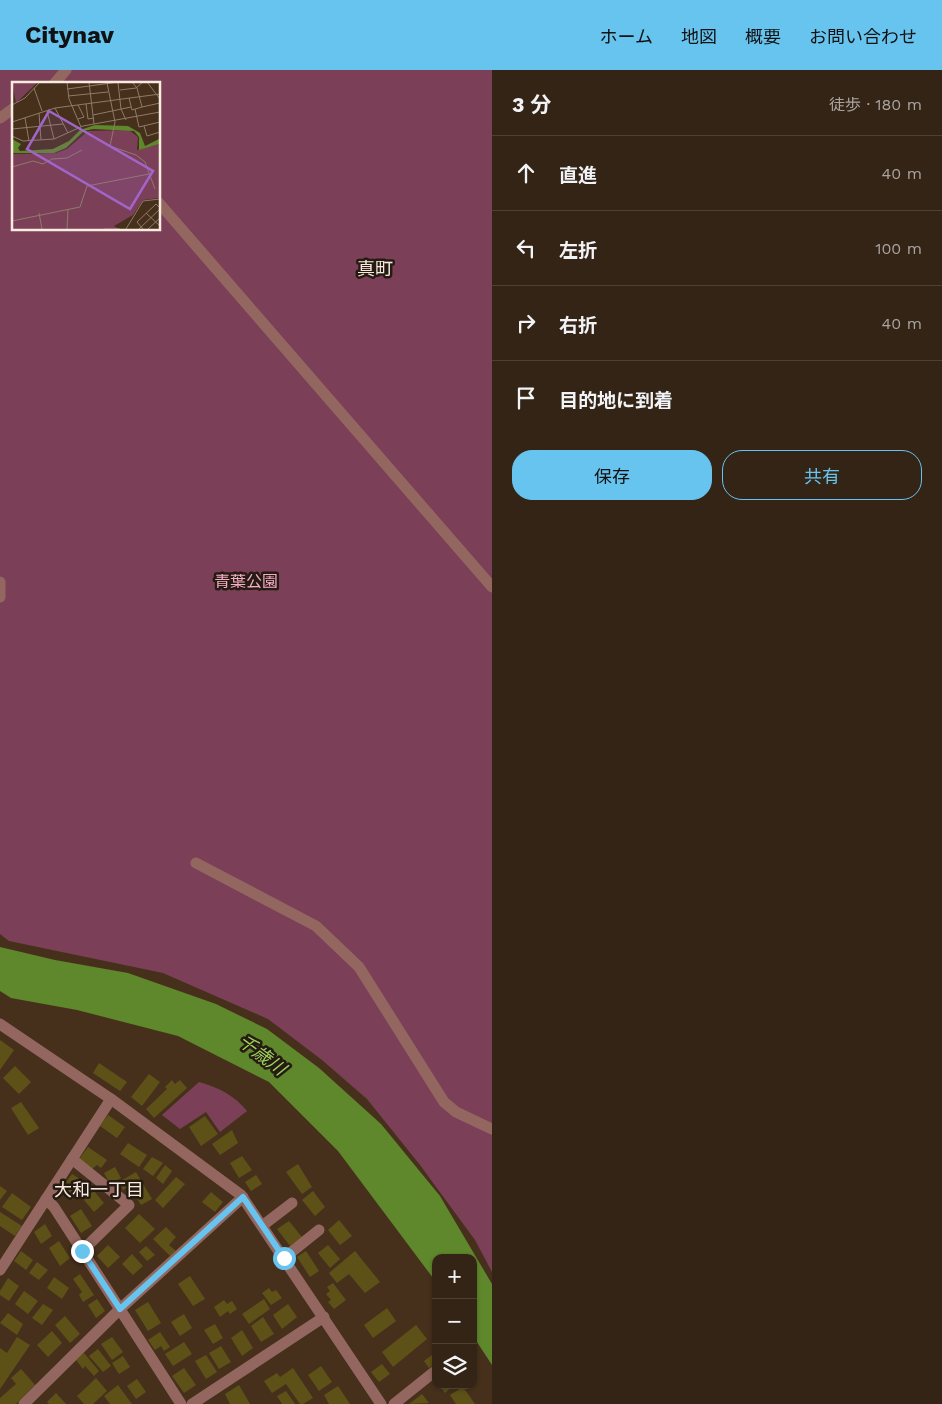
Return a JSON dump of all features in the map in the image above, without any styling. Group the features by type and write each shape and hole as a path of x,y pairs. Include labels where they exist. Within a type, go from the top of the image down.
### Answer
{"street":[{"path":"56,82 66,70"},
{"path":"0,118 12,109"},
{"path":"160,204 492,587"},
{"path":"0,582 0,597"},
{"path":"196,863 316,926 359,967 444,1102 456,1112 492,1129"},
{"path":"0,1024 111,1099 243,1197 381,1404"},
{"path":"0,1270 111,1099"},
{"path":"72,1160 129,1205 82,1251"},
{"path":"24,1404 120,1309 243,1197"},
{"path":"46,1199 54,1207 180,1404"},
{"path":"262,1226 292,1203"},
{"path":"284,1258 319,1230"},
{"path":"192,1404 324,1316"},
{"path":"394,1404 432,1374"}],"green space":[{"name":"青葉公園","path":"0,70 492,70 492,1272 475,1240 420,1165 367,1099 322,1060 268,1019 163,973 9,941 0,934"},
{"path":"199,1082 226,1093 247,1111 220,1132 206,1112 180,1129 162,1115"}],"water":[{"name":"千歳川","path":"0,947 55,960 128,973 216,1004 267,1029 319,1068 381,1124 440,1196 474,1254 432,1254 432,1277 338,1151 269,1082 178,1036 77,1010 11,998 0,991"},
{"path":"477,1259 492,1284 492,1365 477,1342"}],"building":[{"path":"0,1040 14,1050 0,1070"},
{"path":"99,1063 127,1082 120,1091 93,1073"},
{"path":"15,1066 31,1082 19,1094 3,1078"},
{"path":"149,1074 160,1082 142,1106 131,1097"},
{"path":"172,1080 175,1084 180,1080 187,1088 154,1118 146,1109 167,1089 165,1087"},
{"path":"21,1102 39,1128 28,1135 11,1108"},
{"path":"108,1115 125,1127 117,1138 100,1126"},
{"path":"205,1116 218,1134 201,1146 189,1127"},
{"path":"232,1130 238,1143 220,1155 212,1144"},
{"path":"128,1143 147,1155 139,1167 120,1154"},
{"path":"88,1147 107,1160 101,1168 97,1165 92,1169 79,1159"},
{"path":"242,1156 252,1170 239,1178 230,1163"},
{"path":"152,1157 163,1163 153,1176 143,1169"},
{"path":"298,1164 312,1187 302,1194 286,1172"},
{"path":"165,1165 172,1171 163,1184 156,1178"},
{"path":"115,1167 121,1178 110,1184 104,1173"},
{"path":"136,1172 152,1199 141,1205 129,1186 123,1190 119,1182"},
{"path":"72,1174 89,1185 79,1199 62,1188"},
{"path":"256,1175 262,1184 251,1191 245,1182"},
{"path":"176,1177 185,1184 163,1208 155,1200"},
{"path":"0,1186 7,1191 0,1200"},
{"path":"94,1191 104,1203 94,1212 84,1200"},
{"path":"313,1191 325,1207 315,1216 302,1200"},
{"path":"211,1192 223,1202 215,1212 202,1202"},
{"path":"12,1193 31,1207 22,1220 2,1207"},
{"path":"81,1209 92,1226 81,1233 70,1216"},
{"path":"0,1212 22,1226 15,1236 0,1226"},
{"path":"139,1214 155,1229 140,1243 125,1228"},
{"path":"339,1220 352,1236 340,1245 328,1230"},
{"path":"289,1221 302,1237 290,1246 277,1229"},
{"path":"45,1224 52,1236 41,1244 34,1232"},
{"path":"166,1227 176,1237 169,1245 176,1251 170,1256 153,1239"},
{"path":"59,1241 70,1258 60,1266 49,1248"},
{"path":"108,1245 120,1257 108,1268 97,1256"},
{"path":"328,1245 340,1259 330,1268 318,1253"},
{"path":"146,1246 155,1255 147,1261 139,1252"},
{"path":"21,1251 33,1260 26,1270 14,1261"},
{"path":"306,1251 319,1271 310,1277 297,1257"},
{"path":"355,1251 380,1282 365,1293 349,1274 337,1283 329,1273"},
{"path":"132,1254 143,1266 133,1275 122,1264"},
{"path":"37,1262 48,1270 39,1280 29,1273"},
{"path":"80,1274 94,1295 83,1302 79,1295 82,1292 73,1279"},
{"path":"190,1276 205,1299 193,1306 178,1284"},
{"path":"54,1277 69,1288 62,1299 47,1288"},
{"path":"8,1278 19,1286 9,1301 0,1295 0,1291"},
{"path":"333,1283 346,1300 334,1309 328,1302 331,1300 326,1294 330,1291 327,1287"},
{"path":"269,1288 272,1292 276,1290 282,1298 271,1305 262,1293"},
{"path":"24,1291 38,1301 28,1314 15,1304"},
{"path":"97,1299 105,1311 96,1318 88,1305"},
{"path":"264,1299 270,1309 249,1324 242,1314"},
{"path":"224,1300 227,1304 232,1301 237,1309 230,1314 228,1311 220,1317 214,1307"},
{"path":"148,1302 161,1323 148,1331 135,1310"},
{"path":"43,1304 53,1310 42,1325 32,1318"},
{"path":"288,1304 297,1317 282,1329 273,1315"},
{"path":"387,1308 396,1321 373,1338 364,1325"},
{"path":"8,1313 23,1324 17,1335 0,1323"},
{"path":"184,1314 192,1328 180,1336 171,1322"},
{"path":"65,1316 80,1334 70,1343 55,1325"},
{"path":"263,1317 274,1334 261,1342 251,1326"},
{"path":"215,1324 223,1338 213,1344 204,1330"},
{"path":"416,1325 427,1339 393,1367 382,1352"},
{"path":"242,1330 253,1348 242,1356 231,1338"},
{"path":"52,1331 62,1343 48,1357 37,1345"},
{"path":"160,1332 170,1347 164,1351 161,1346 155,1350 148,1340"},
{"path":"17,1337 30,1345 0,1389 0,1348 7,1353"},
{"path":"112,1337 123,1352 112,1360 101,1344"},
{"path":"184,1342 192,1354 173,1366 165,1354"},
{"path":"221,1346 231,1362 219,1369 209,1353"},
{"path":"98,1349 111,1366 103,1372 89,1356"},
{"path":"84,1353 99,1371 94,1376 85,1366 83,1369 76,1360"},
{"path":"206,1355 217,1372 206,1379 195,1361"},
{"path":"432,1355 432,1366 429,1368 424,1361"},
{"path":"123,1356 130,1367 119,1374 112,1363"},
{"path":"382,1364 390,1374 379,1382 371,1372"},
{"path":"321,1366 332,1382 319,1391 308,1375"},
{"path":"184,1368 196,1385 184,1393 172,1376"},
{"path":"293,1368 313,1398 303,1404 300,1404 286,1384 272,1393 264,1381 277,1373 280,1377"},
{"path":"21,1369 35,1385 16,1404 0,1404 0,1398 16,1384 11,1378"},
{"path":"96,1378 107,1391 93,1404 84,1404 77,1396"},
{"path":"137,1379 146,1392 136,1399 127,1386"},
{"path":"118,1385 132,1404 110,1404 104,1396"},
{"path":"239,1385 250,1404 230,1404 225,1394"},
{"path":"338,1386 350,1404 329,1404 324,1395"},
{"path":"460,1389 464,1389 475,1404 456,1404 450,1395"},
{"path":"286,1391 295,1404 282,1404 277,1396"},
{"path":"56,1393 66,1404 49,1404 47,1402"},
{"path":"422,1394 429,1403 409,1404"}],"district":[{"name":"真町","path":"375,269"},
{"name":"大和一丁目","path":"99,1190"}],"route":[{"path":"82,1251 120,1309 243,1197 284,1258"}]}
